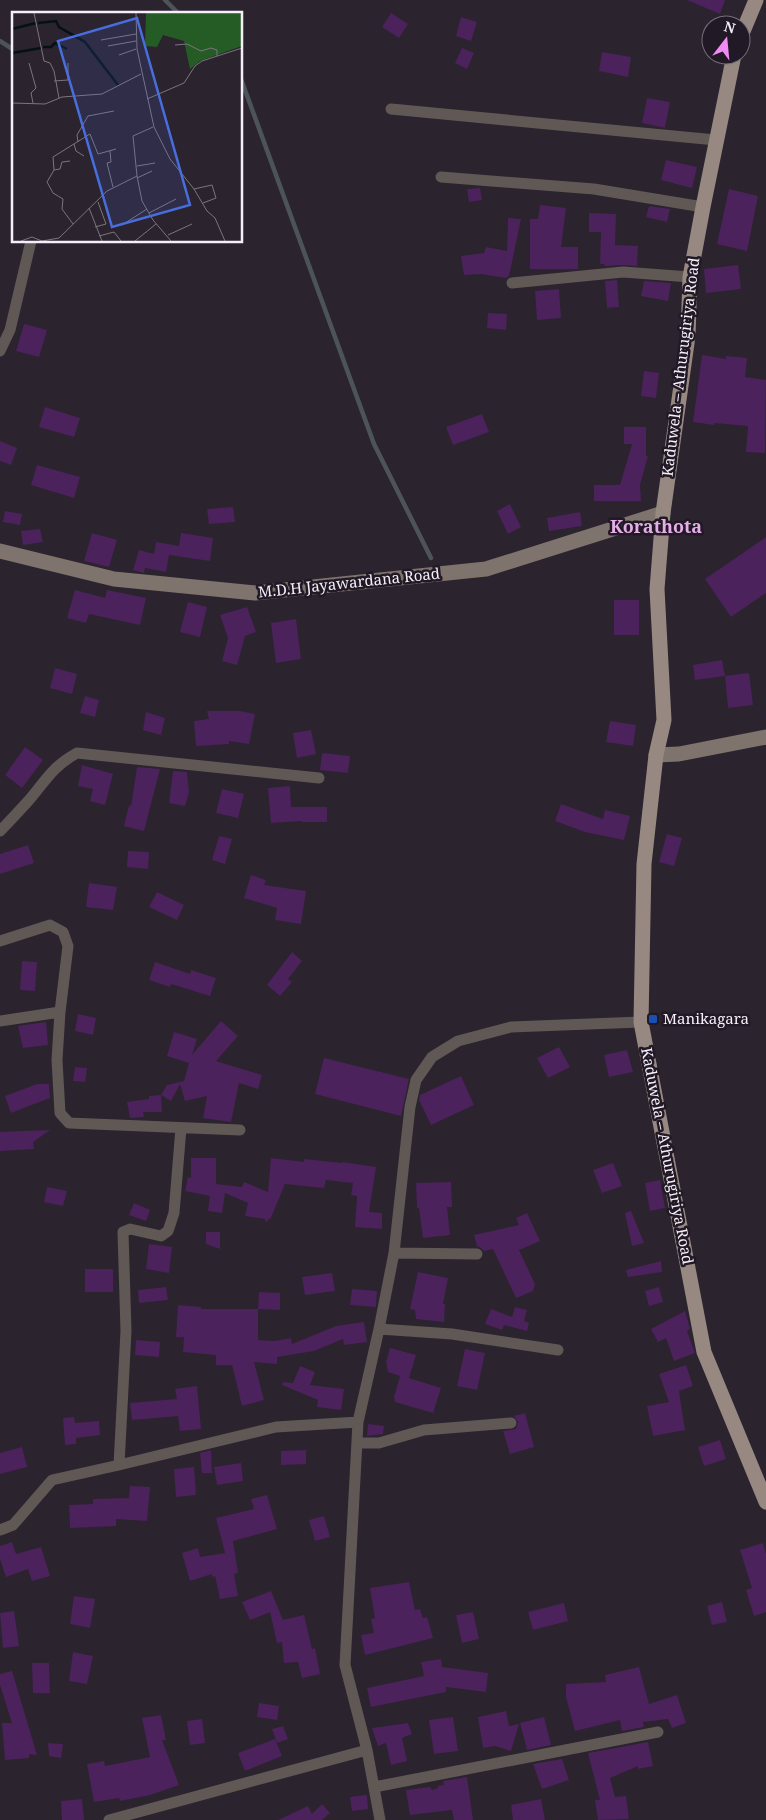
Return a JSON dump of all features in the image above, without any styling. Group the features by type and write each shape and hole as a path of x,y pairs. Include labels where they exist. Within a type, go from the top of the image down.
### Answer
{"main road":[{"path":"750,15 756,0"},
{"name":"Kaduwela – Athurugiriya Road","path":"732,65 690,277 688,336 663,513 656,589 664,720 656,755 644,864 641,1022 704,1352 766,1502"}],"street":[{"path":"391,109 716,140"},
{"path":"441,177 594,189 703,207"},
{"path":"0,351 10,330 31,242"},
{"path":"512,283 623,272 690,277"},
{"name":"M.D.H Jayawardana Road","path":"0,551 114,579 255,593 486,569 663,513"},
{"path":"656,755 678,754 766,737"},
{"path":"0,831 30,799 52,770 77,753 319,778"},
{"path":"0,941 50,925 63,932 68,946 60,1012 57,1060 60,1113 69,1123 240,1130"},
{"path":"0,1022 60,1012"},
{"path":"380,1820 367,1750 345,1665 358,1422 380,1328 394,1253 410,1108 416,1080 432,1057 458,1041 511,1027 641,1022"},
{"path":"119,1465 126,1331 123,1232 130,1229 161,1236 168,1231 174,1213 181,1128"},
{"path":"394,1253 477,1254"},
{"path":"380,1328 452,1334 558,1350"},
{"path":"0,1530 13,1525 52,1480 276,1427 358,1422"},
{"path":"357,1443 379,1443 424,1430 511,1423"},
{"path":"374,1787 658,1732"},
{"path":"109,1820 367,1750"}],"building":[{"path":"687,0 725,0 720,14"},
{"path":"391,13 408,24 399,38 382,27"},
{"path":"461,17 477,22 471,41 456,36"},
{"path":"462,48 474,53 467,69 455,63"},
{"path":"602,52 631,57 628,77 599,71"},
{"path":"647,98 670,102 665,128 642,123"},
{"path":"666,160 697,167 692,188 661,180"},
{"path":"480,188 482,200 469,202 467,189"},
{"path":"729,189 758,196 747,251 717,244"},
{"path":"540,205 566,208 561,247 578,247 578,269 530,269 530,219 538,219"},
{"path":"649,206 670,209 667,222 646,217"},
{"path":"589,213 616,214 615,245 638,246 637,266 605,266 600,264 601,232 589,232"},
{"path":"508,218 521,219 509,276 506,278 481,274 464,275 461,256 484,253 486,247 507,251"},
{"path":"738,265 741,289 706,293 704,269"},
{"path":"617,280 619,307 607,308 605,281"},
{"path":"644,281 671,283 668,301 641,296"},
{"path":"559,289 561,318 537,320 535,291"},
{"path":"488,313 507,314 506,330 487,328"},
{"path":"24,324 47,330 39,357 16,351"},
{"path":"702,355 726,359 726,356 747,358 745,377 766,380 765,453 746,452 748,426 693,422"},
{"path":"644,371 659,373 656,398 641,396"},
{"path":"45,407 80,418 74,437 39,427"},
{"path":"482,414 489,432 453,445 446,427"},
{"path":"624,427 646,427 646,456 648,456 640,485 641,501 594,501 594,485 620,485 632,444 624,444"},
{"path":"0,441 17,448 11,465 0,461"},
{"path":"37,465 80,477 74,498 31,485"},
{"path":"510,504 521,527 508,534 497,511"},
{"path":"233,507 235,522 209,524 207,509"},
{"path":"5,511 22,514 20,525 3,522"},
{"path":"580,512 582,526 549,531 547,518"},
{"path":"40,529 43,542 23,545 21,531"},
{"path":"92,533 117,540 109,567 84,561"},
{"path":"181,533 213,538 210,561 169,555 166,572 145,568 144,573 133,570 139,550 154,554 156,542 179,546"},
{"path":"766,537 766,593 731,617 705,579"},
{"path":"75,590 105,598 107,590 146,598 140,625 89,614 86,623 67,618"},
{"path":"614,600 639,600 639,635 614,635"},
{"path":"188,602 207,607 200,637 180,632"},
{"path":"247,607 256,632 245,636 237,665 222,661 228,638 220,615"},
{"path":"296,619 301,659 276,663 271,623"},
{"path":"722,660 725,676 695,680 693,665"},
{"path":"55,668 77,674 72,694 50,688"},
{"path":"749,673 753,705 728,708 725,676"},
{"path":"85,696 99,700 95,717 80,713"},
{"path":"207,711 240,711 255,714 249,744 229,741 229,744 196,746 194,721 209,719"},
{"path":"146,712 165,718 161,735 143,730"},
{"path":"610,721 636,725 633,746 606,742"},
{"path":"311,730 316,754 297,758 293,733"},
{"path":"25,747 43,760 22,788 5,775"},
{"path":"322,753 350,756 348,773 320,770"},
{"path":"82,765 113,774 105,805 90,801 93,789 78,786"},
{"path":"137,767 160,769 144,831 124,826 129,805 131,806"},
{"path":"173,771 187,772 189,792 185,806 169,803"},
{"path":"290,786 291,807 327,807 327,822 271,823 268,788"},
{"path":"222,789 244,794 238,818 216,813"},
{"path":"561,804 603,819 605,810 630,816 624,840 585,832 555,821"},
{"path":"667,834 682,838 674,866 659,862"},
{"path":"219,836 232,839 225,864 212,860"},
{"path":"28,845 34,863 0,874 0,854"},
{"path":"128,851 149,852 148,869 127,867"},
{"path":"251,875 266,880 264,885 306,891 301,924 275,920 277,908 244,898"},
{"path":"89,883 117,887 113,910 86,907"},
{"path":"157,892 184,905 177,920 149,907"},
{"path":"292,952 302,961 288,979 292,982 280,996 267,985"},
{"path":"22,961 37,962 35,991 20,990"},
{"path":"155,962 190,974 191,970 216,978 210,996 171,984 170,987 149,980"},
{"path":"78,1014 96,1018 93,1035 75,1031"},
{"path":"221,1021 238,1036 216,1061 262,1075 258,1089 239,1083 231,1122 203,1118 207,1096 185,1101 180,1084 171,1101 161,1095 167,1085 184,1081 189,1063 167,1056 174,1032 197,1039 192,1055"},
{"path":"46,1022 48,1045 23,1048 18,1026"},
{"path":"559,1047 570,1067 548,1078 537,1058"},
{"path":"627,1050 633,1072 609,1077 604,1055"},
{"path":"324,1058 409,1079 401,1116 315,1094"},
{"path":"75,1067 87,1068 85,1082 73,1081"},
{"path":"461,1076 474,1105 431,1125 419,1100 420,1095"},
{"path":"37,1084 49,1084 50,1098 11,1113 5,1096"},
{"path":"161,1095 162,1112 143,1112 144,1117 130,1118 127,1102"},
{"path":"50,1130 33,1142 34,1149 0,1151 0,1132"},
{"path":"191,1158 216,1158 216,1184 242,1187 244,1182 268,1192 271,1158 304,1162 304,1159 342,1162 376,1167 369,1212 382,1213 382,1229 355,1227 357,1196 351,1195 353,1183 326,1180 324,1188 285,1184 270,1220 269,1218 267,1222 265,1219 245,1216 248,1203 225,1193 222,1213 208,1211 210,1196 185,1191 188,1177 191,1178"},
{"path":"613,1163 622,1186 602,1193 593,1170"},
{"path":"660,1180 665,1208 650,1211 645,1183"},
{"path":"451,1182 452,1207 447,1207 450,1235 423,1238 419,1208 417,1208 416,1183"},
{"path":"47,1187 67,1191 63,1206 44,1202"},
{"path":"134,1203 150,1210 146,1221 129,1215"},
{"path":"631,1211 644,1243 632,1246 625,1213"},
{"path":"527,1213 540,1241 519,1250 535,1284 533,1291 516,1298 493,1249 484,1251 477,1246 474,1235 519,1225 516,1218"},
{"path":"206,1232 220,1232 220,1249 206,1244"},
{"path":"149,1244 172,1247 169,1273 146,1269"},
{"path":"661,1261 662,1272 628,1277 626,1270"},
{"path":"85,1269 113,1269 113,1292 85,1292"},
{"path":"418,1272 448,1278 443,1304 445,1304 444,1322 416,1319 415,1310 410,1309"},
{"path":"332,1273 335,1291 305,1295 302,1277"},
{"path":"166,1287 168,1300 139,1303 138,1290"},
{"path":"659,1287 663,1302 649,1306 645,1291"},
{"path":"352,1289 377,1291 376,1307 350,1305"},
{"path":"259,1292 280,1293 280,1310 258,1309"},
{"path":"178,1305 201,1307 201,1309 258,1309 258,1340 274,1341 291,1338 292,1344 336,1326 364,1322 367,1342 344,1345 343,1339 314,1351 277,1357 277,1364 254,1362 264,1400 242,1406 232,1365 216,1365 216,1355 183,1352 184,1337 176,1337"},
{"path":"515,1307 527,1310 524,1321 529,1323 527,1331 504,1325 502,1330 485,1324 491,1309 512,1317"},
{"path":"685,1311 690,1329 687,1331 695,1353 674,1361 666,1338 658,1342 651,1329"},
{"path":"136,1340 160,1342 159,1357 135,1355"},
{"path":"390,1348 416,1355 409,1378 441,1388 433,1413 395,1402 394,1397 400,1376 388,1372 386,1362"},
{"path":"465,1349 485,1353 477,1390 457,1386"},
{"path":"686,1365 693,1386 679,1391 685,1430 653,1436 647,1406 669,1402 659,1374"},
{"path":"300,1366 315,1372 310,1385 344,1389 341,1410 317,1407 318,1400 282,1385 283,1382 293,1383"},
{"path":"197,1386 201,1429 180,1431 178,1416 132,1420 130,1403 177,1399 175,1389"},
{"path":"525,1413 534,1447 510,1454 503,1431 516,1429 518,1422 514,1416"},
{"path":"74,1417 75,1423 99,1421 100,1435 76,1438 76,1444 65,1445 63,1418"},
{"path":"368,1424 384,1426 383,1434 367,1436"},
{"path":"720,1440 726,1459 704,1466 698,1447"},
{"path":"22,1447 27,1467 0,1474 0,1453"},
{"path":"211,1450 212,1473 202,1473 200,1453"},
{"path":"306,1450 306,1464 281,1465 281,1451"},
{"path":"241,1463 243,1481 217,1485 214,1467"},
{"path":"194,1467 196,1495 176,1497 174,1469"},
{"path":"130,1486 150,1487 147,1521 116,1519 116,1526 70,1528 69,1505 93,1504 93,1499 129,1498"},
{"path":"267,1495 277,1529 233,1541 238,1573 234,1574 238,1596 220,1599 215,1576 212,1577 212,1574 190,1581 182,1553 198,1548 200,1557 225,1553 216,1518 254,1509 251,1499"},
{"path":"324,1516 330,1537 315,1541 309,1520"},
{"path":"12,1542 16,1554 41,1547 50,1576 32,1581 28,1569 6,1577 0,1559 0,1546"},
{"path":"763,1543 766,1554 766,1612 754,1616 746,1590 752,1588 740,1550"},
{"path":"409,1582 415,1610 420,1609 423,1618 427,1617 433,1638 365,1655 361,1635 374,1633 371,1619 375,1618 370,1588"},
{"path":"271,1591 283,1620 304,1615 312,1649 315,1648 320,1674 302,1678 298,1662 284,1663 282,1642 277,1643 270,1612 250,1620 242,1602"},
{"path":"74,1596 95,1599 90,1628 70,1624"},
{"path":"722,1602 727,1622 712,1625 707,1606"},
{"path":"564,1603 568,1621 533,1630 528,1612"},
{"path":"14,1611 19,1646 3,1648 0,1613"},
{"path":"473,1612 479,1639 462,1643 456,1615"},
{"path":"73,1652 93,1656 87,1684 69,1681"},
{"path":"441,1659 442,1667 488,1673 486,1692 446,1687 446,1692 371,1707 367,1688 424,1676 421,1662"},
{"path":"32,1663 49,1663 50,1693 33,1693"},
{"path":"639,1667 649,1704 677,1695 686,1723 672,1728 668,1719 643,1722 644,1727 622,1731 620,1720 575,1731 566,1697 566,1684 606,1682 605,1675"},
{"path":"12,1671 37,1755 29,1754 29,1758 5,1760 2,1723 12,1723 0,1685 0,1674"},
{"path":"259,1703 279,1706 277,1720 257,1717"},
{"path":"506,1711 509,1726 519,1724 511,1751 495,1746 483,1748 478,1717"},
{"path":"161,1715 166,1740 162,1740 179,1785 150,1795 120,1801 119,1798 94,1802 87,1764 104,1761 105,1766 150,1757 142,1718"},
{"path":"453,1717 458,1751 434,1754 429,1720"},
{"path":"544,1717 551,1745 527,1750 520,1723"},
{"path":"202,1719 205,1743 190,1745 187,1721"},
{"path":"408,1723 412,1734 402,1738 407,1761 391,1765 386,1743 378,1746 372,1728"},
{"path":"283,1726 288,1739 277,1743 272,1729"},
{"path":"275,1739 282,1756 245,1771 238,1753"},
{"path":"648,1742 653,1766 638,1769 638,1766 610,1778 615,1797 626,1796 629,1819 598,1820 595,1800 600,1800 588,1753"},
{"path":"48,1743 63,1744 61,1758 49,1756"},
{"path":"562,1759 569,1780 542,1789 533,1764"},
{"path":"467,1777 473,1820 454,1820 452,1810 410,1815 406,1790 430,1787 432,1790 444,1785 443,1781"},
{"path":"367,1795 368,1809 352,1811 350,1797"},
{"path":"82,1799 84,1820 62,1820 61,1801"},
{"path":"541,1799 545,1820 513,1820 511,1805"},
{"path":"322,1804 330,1813 322,1820 278,1820 308,1806 312,1814"}],"waterway":[{"path":"165,0 177,12"},
{"path":"0,41 12,49"},
{"path":"242,82 374,444 431,558"}],"place":[{"name":"Manikagara","path":"653,1019"}],"district":[{"name":"Korathota","path":"656,527"}]}
